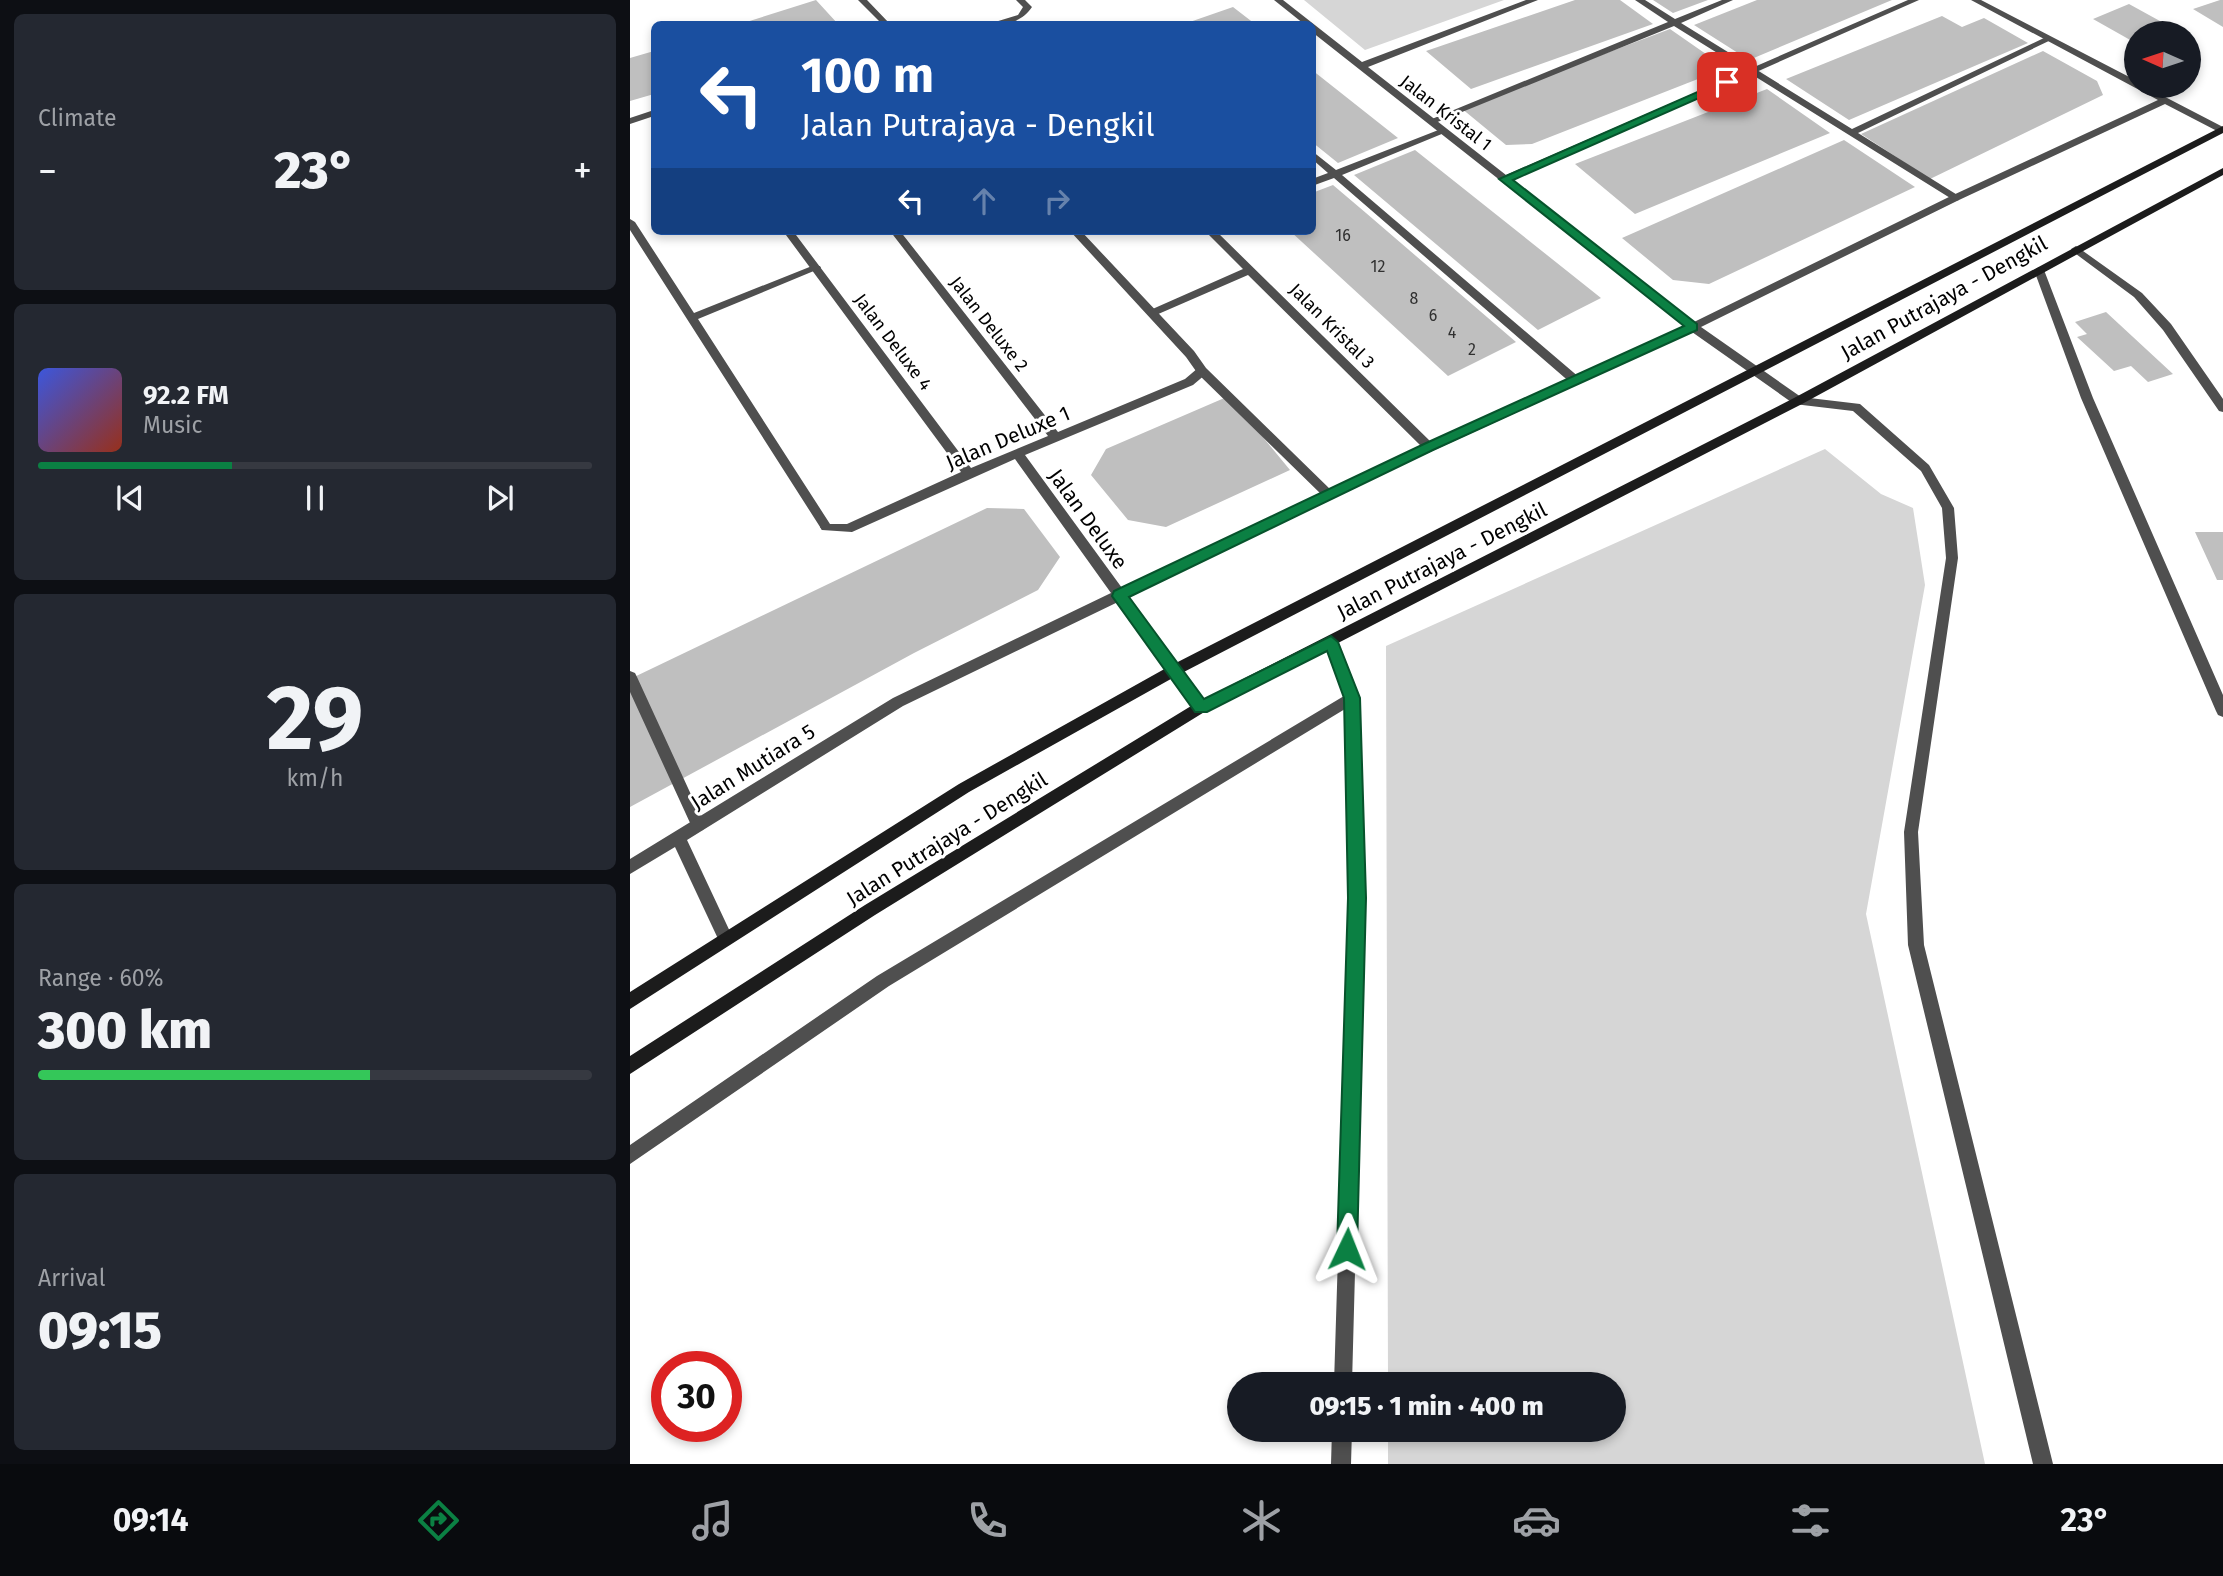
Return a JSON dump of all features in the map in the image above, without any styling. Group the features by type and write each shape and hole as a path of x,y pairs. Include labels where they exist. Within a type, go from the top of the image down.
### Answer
{"main road":[{"name":"Jalan Putrajaya - Dengkil","path":"630,1000 964,788 1173,671 2222,130"},
{"name":"Jalan Putrajaya - Dengkil","path":"630,1066 870,910 1201,707 1798,401 2223,171"}],"street":[{"path":"862,0 883,21"},
{"path":"1008,21 1021,17 1028,7 1020,0"},
{"name":"Jalan Kristal 1","path":"1278,0 1305,21"},
{"path":"1361,66 1534,0"},
{"path":"1639,0 1955,198"},
{"path":"1432,121 1729,0"},
{"path":"1505,179 1915,0"},
{"path":"1975,0 2124,78"},
{"name":"Jalan Kristal 1","path":"1316,30 1693,327 1798,401"},
{"path":"1852,133 2049,39"},
{"path":"2162,98 2222,130"},
{"name":"Jalan Mutiara 5","path":"630,867 898,702 1328,494 1693,327 1955,198 2166,100"},
{"path":"630,121 651,114"},
{"path":"1316,181 1444,131"},
{"path":"1316,157 1576,381"},
{"path":"630,222 693,317 816,268"},
{"name":"Jalan Deluxe 4","path":"791,235 969,474"},
{"name":"Jalan Deluxe 2","path":"898,235 1056,439"},
{"path":"1084,235 1202,371 1328,494"},
{"name":"Jalan Kristal 3","path":"1214,235 1429,447"},
{"path":"2076,249 2138,295 2167,327 2223,408"},
{"path":"1152,313 1250,270"},
{"path":"2039,270 2087,398 2223,711"},
{"name":"Jalan Deluxe 1","path":"693,317 825,527 848,529 969,474 1189,382 1202,371"},
{"path":"1798,401 1856,407 1925,468 1948,508 1952,558 1911,832 1916,945 2043,1464"},
{"name":"Jalan Deluxe","path":"1018,454 1201,707"},
{"path":"1331,642 1352,698 1357,898 1343,1372"},
{"path":"630,677 698,825"},
{"path":"630,1155 883,981 1352,698"},
{"path":"678,837 725,938"},
{"path":"1340,1464 1341,1442"}],"shaded area":[{"path":"1304,0 1504,0 1365,50"},
{"path":"1825,449 1881,494 1913,508 1925,585 1866,914 1985,1464 1388,1464 1388,1442 1626,1442 1626,1372 1388,1372 1386,646"}],"building":[{"path":"816,0 835,21 750,21"},
{"path":"1575,0 1620,0 1653,24 1471,89 1426,51"},
{"path":"1653,0 1708,0 1673,13"},
{"path":"1757,0 1892,0 1749,60 1694,25"},
{"path":"2220,0 2223,0 2223,27 2193,9"},
{"path":"2129,4 2160,21 2124,21 2124,36 2093,19"},
{"path":"1233,7 1251,21 1193,21"},
{"path":"1942,16 1962,27 1984,18 2028,43 1849,120 1786,79"},
{"path":"1670,29 1726,68 1532,144 1506,145 1461,108"},
{"path":"2043,51 2097,81 2103,95 1930,179 1861,134"},
{"path":"651,52 651,95 630,101 630,58"},
{"path":"1316,73 1398,138 1338,163 1316,145"},
{"path":"1767,89 1830,133 1635,214 1575,164"},
{"path":"1844,140 1915,187 1709,284 1673,280 1622,238"},
{"path":"1415,150 1601,298 1538,330 1354,175"},
{"path":"1333,185 1516,342 1448,376 1294,235 1316,235 1316,191"},
{"path":"2106,312 2173,374 2148,382 2131,366 2114,371 2077,337 2087,334 2075,322"},
{"path":"1229,396 1290,470 1166,527 1128,520 1091,475 1106,449"},
{"path":"987,508 1024,509 1060,557 1038,590 914,653 630,807 630,679"},
{"path":"2195,532 2223,532 2223,580 2217,580"}],"route":[{"path":"1347,1249 1357,898 1352,698 1331,642 1201,707 1120,596 1328,494 1693,327 1505,179 1727,82"}]}
